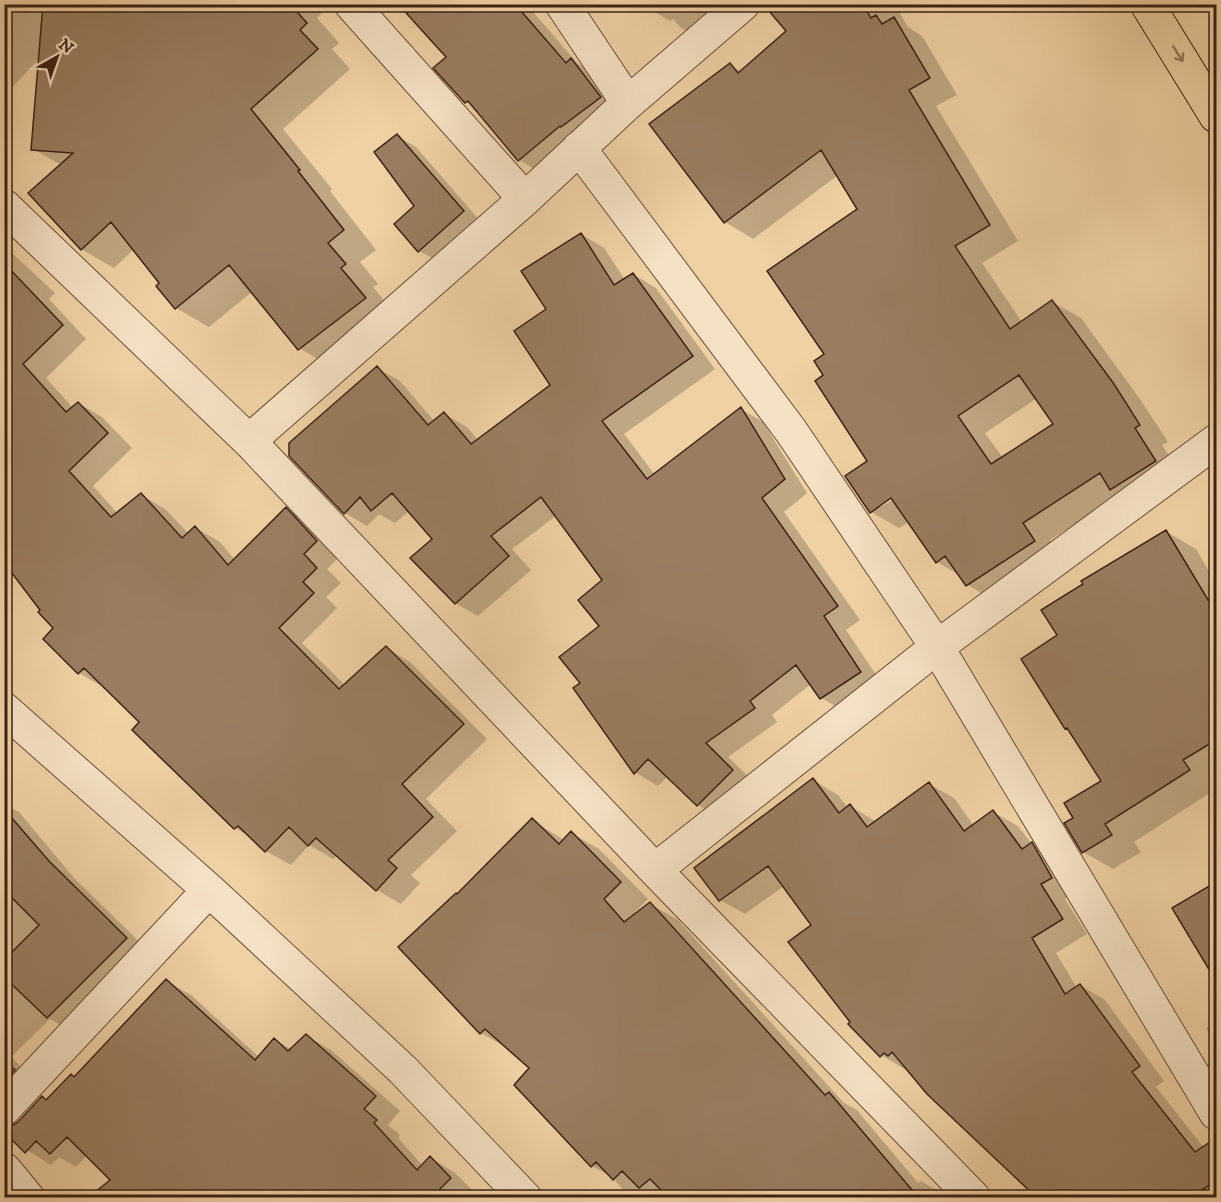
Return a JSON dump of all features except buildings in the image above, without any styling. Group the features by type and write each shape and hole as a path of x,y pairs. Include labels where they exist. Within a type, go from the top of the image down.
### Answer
{"highway":[{"path":"1147,4 1216,116"}],"street":[{"path":"351,4 525,199"},
{"path":"562,4 628,103"},
{"path":"249,441 525,199 628,103 743,4"},
{"path":"579,148 791,431 937,647 1216,1113"},
{"path":"4,206 249,441 656,870 974,1197"},
{"path":"656,870 937,647 1216,441"},
{"path":"4,710 209,890 403,1070 525,1197"},
{"path":"4,1109 209,890"},
{"path":"4,1169 28,1197"}]}
